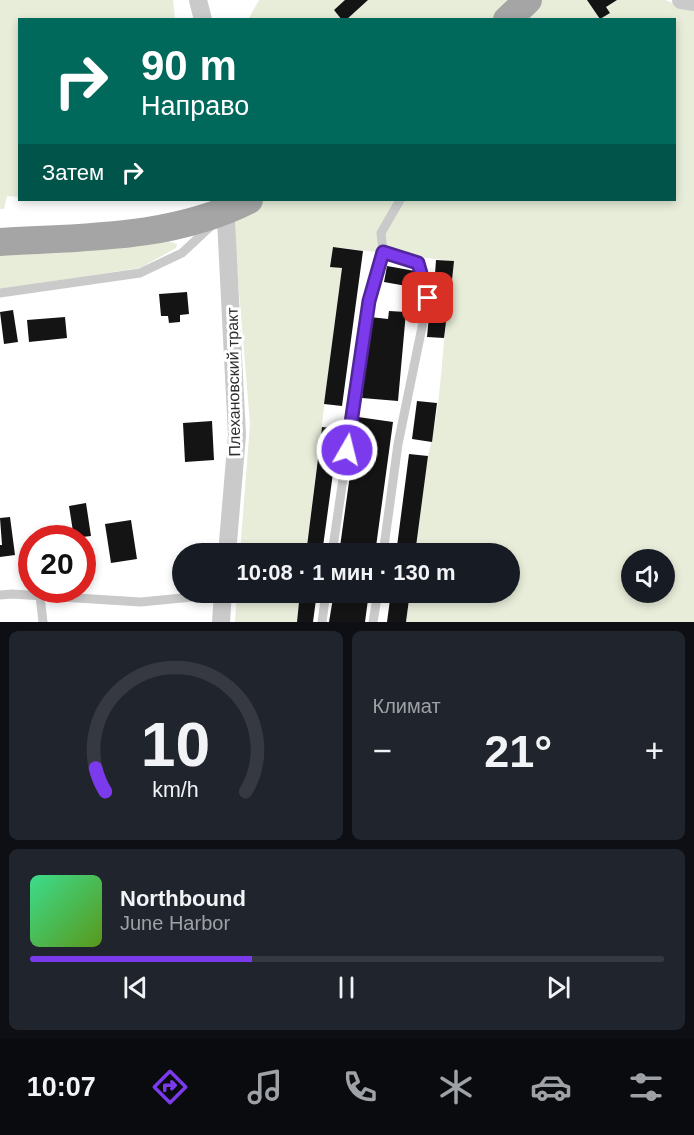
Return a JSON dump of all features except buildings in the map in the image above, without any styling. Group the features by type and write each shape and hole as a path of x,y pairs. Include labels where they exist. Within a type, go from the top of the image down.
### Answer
{"main road":[{"path":"0,242 137,233 183,225 234,203"}],"street":[{"path":"198,0 202,18"},
{"path":"681,0 694,2"},
{"name":"Плехановский тракт","path":"228,543 237,435 234,203"},
{"path":"220,622 222,603"}],"lane":[{"path":"334,543 369,301 383,252 381,232 399,201"},
{"path":"0,293 140,273 182,253 234,203"},
{"path":"383,252 418,263 428,298 398,444 384,543"},
{"path":"0,595 18,594"},
{"path":"96,599 141,602 172,599"},
{"path":"41,603 43,622"},
{"path":"322,622 325,603"},
{"path":"374,622 377,603"}],"green space":[{"path":"0,0 173,0 175,18 18,18 18,197 7,196 4,209 0,209"},
{"path":"259,0 519,0 500,18 249,18"},
{"path":"539,0 665,0 694,11 694,622 406,622 409,603 520,603 520,543 416,543 428,456 437,410 453,261 333,247 330,266 342,268 307,543 241,543 250,424 233,219 261,201 676,201 676,18 520,18"},
{"path":"165,240 177,244 176,248 140,268 0,289 0,252"},
{"path":"236,603 299,603 297,622 235,622"}],"route":[{"path":"347,450 369,301 383,252 418,263 428,298"}]}
